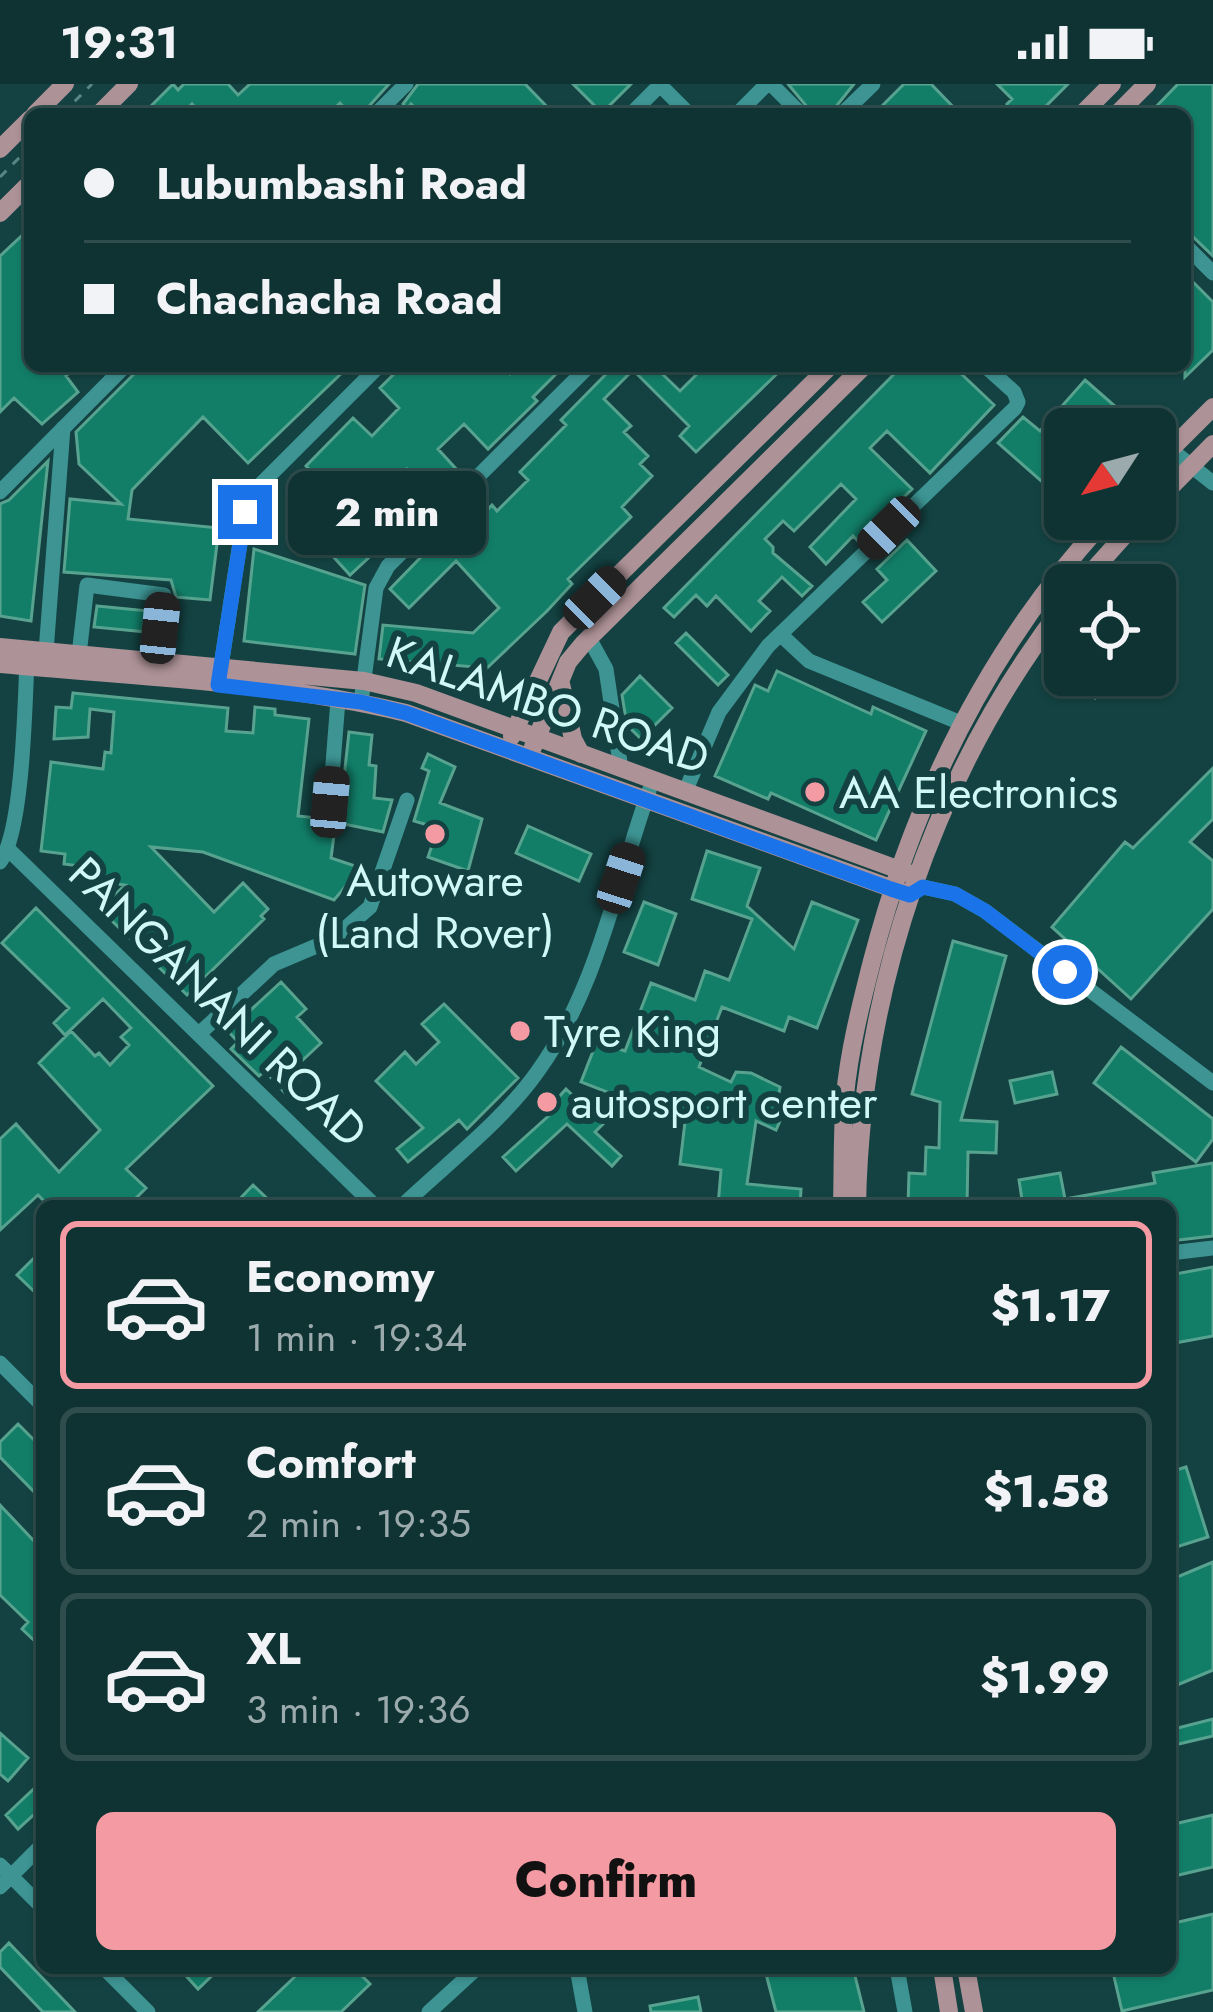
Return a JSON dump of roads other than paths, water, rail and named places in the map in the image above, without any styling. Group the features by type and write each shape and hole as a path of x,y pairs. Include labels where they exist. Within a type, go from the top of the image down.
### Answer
{"main road":[{"path":"105,108 129,84"},
{"path":"1088,108 1112,84"},
{"path":"1123,108 1147,84"},
{"path":"0,148 24,124"},
{"path":"0,213 24,189"},
{"path":"506,749 561,632 824,372"},
{"path":"529,758 568,662 858,372"},
{"path":"1176,442 1213,407"},
{"path":"1176,481 1213,444"},
{"path":"842,1200 845,1092 863,994 907,883 961,723 1018,628 1089,540"},
{"path":"1099,564 1120,540"},
{"path":"857,1200 863,1099 907,883 989,718 1044,636"},
{"name":"KALAMBO ROAD","path":"0,647 33,656 219,676 364,681 416,693 622,769 649,790 685,792 907,883"},
{"name":"KALAMBO ROAD","path":"0,664 33,656 80,655 157,662 361,702 406,713 529,758 649,790 907,883"},
{"path":"560,680 581,754"},
{"path":"943,1974 949,2012"},
{"path":"967,1974 974,2012"}],"street":[{"path":"382,108 406,84"},
{"path":"743,108 769,84 795,108"},
{"path":"848,108 873,84"},
{"path":"637,108 661,85 683,108"},
{"path":"1191,251 1213,273"},
{"path":"0,492 119,372"},
{"path":"219,676 245,512 254,491 373,372"},
{"path":"361,702 376,588 388,566 583,372"},
{"path":"685,792 719,712 751,667 1015,408 1014,392 992,372"},
{"path":"5,856 63,428"},
{"path":"1176,453 1213,482"},
{"path":"80,655 87,585 164,595 157,662"},
{"path":"781,634 809,661 961,723"},
{"path":"589,638 606,669 622,769"},
{"path":"330,802 338,700"},
{"path":"408,1200 518,1097 551,1051 589,973 649,790"},
{"path":"199,1034 274,964 333,939 370,907 406,800"},
{"name":"PANGANANI ROAD","path":"5,856 370,1200"},
{"path":"907,883 955,894 985,911 1213,1084"},
{"path":"1176,1252 1213,1248"},
{"path":"0,1363 36,1399"},
{"path":"36,1850 4,1876 36,1901"},
{"path":"110,1974 148,2012"},
{"path":"429,2012 471,1974"},
{"path":"578,1974 585,2012"},
{"path":"898,1974 905,2012"}],"place":[{"name":"AA Electronics","path":"815,792"},
{"name":"Autoware (Land Rover)","path":"435,834"},
{"name":"Tyre King","path":"520,1031"},
{"name":"autosport center","path":"547,1102"}]}
